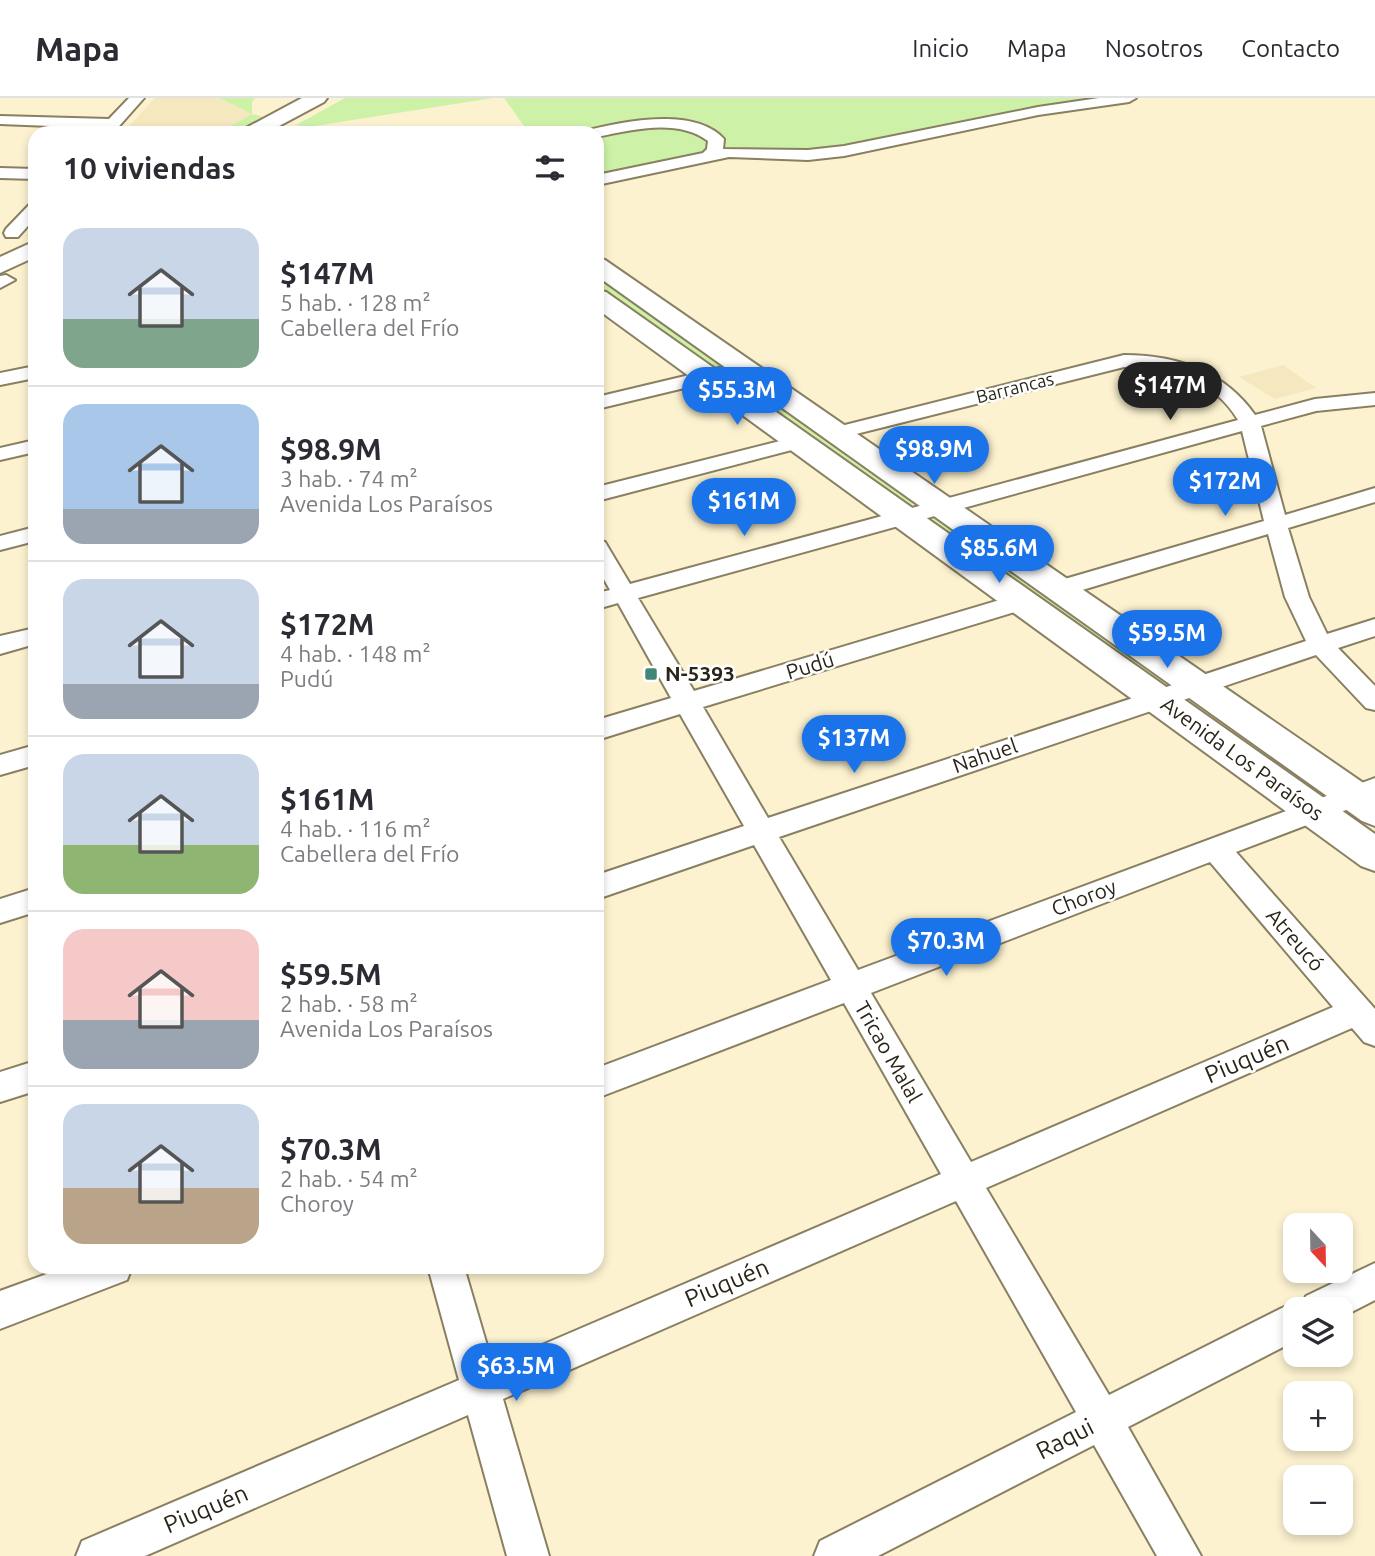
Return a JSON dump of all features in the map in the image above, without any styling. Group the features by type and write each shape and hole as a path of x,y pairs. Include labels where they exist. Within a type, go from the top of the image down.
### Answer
{"main road":[{"path":"264,126 317,98"},
{"path":"286,126 338,98"},
{"path":"2,278 28,254"},
{"path":"2,278 28,267"},
{"name":"Avenida Los Paraísos","path":"604,270 1195,685 1368,799"},
{"path":"2,278 28,276"},
{"name":"Avenida Los Paraísos","path":"604,302 1375,855"}],"street":[{"path":"111,126 137,98"},
{"path":"604,179 729,152 807,155 845,151 1038,111 1129,98"},
{"path":"6,120 27,105"},
{"path":"6,120 83,126"},
{"path":"604,131 646,124 690,126 703,130 716,139 715,150 705,159"},
{"path":"0,173 28,174"},
{"path":"16,232 28,217"},
{"name":"Barrancas","path":"836,433 1113,363 1150,360 1188,370 1221,388 1242,409 1250,422"},
{"path":"604,401 744,368"},
{"path":"0,379 28,373"},
{"path":"610,598 1322,403 1375,399"},
{"path":"1250,422 1303,614 1322,645 1375,701"},
{"path":"604,492 800,442"},
{"path":"0,454 28,448"},
{"path":"1059,589 1375,495"},
{"path":"0,542 28,536"},
{"name":"Tricao Malal","path":"604,574 610,598 686,703 1180,1556"},
{"name":"Pudú","path":"604,728 1023,601"},
{"name":"Nahuel","path":"604,885 1375,627"},
{"path":"0,645 28,638"},
{"path":"0,765 28,757"},
{"name":"Choroy","path":"604,1080 1314,811 1368,799"},
{"name":"Atreucó","path":"1215,848 1366,1022"},
{"path":"0,911 28,902"},
{"name":"Piuquén","path":"97,1556 963,1181 1366,1022"},
{"path":"0,1087 28,1078"},
{"path":"0,1310 95,1274"},
{"path":"448,1274 528,1556"},
{"path":"1344,1297 1375,1281"},
{"name":"Raqui","path":"835,1556 1283,1327"}],"shaded area":[{"path":"155,98 219,98 252,114 231,126 129,126"},
{"path":"1283,365 1316,388 1275,399 1239,377"}],"green space":[{"path":"219,98 255,98 252,102 252,114"},
{"path":"345,98 493,98 314,126 296,125"},
{"path":"504,98 1129,98 844,151 753,152 604,179 604,126 524,126"},
{"path":"252,114 273,119 259,126 231,126"},
{"path":"604,278 720,360 722,365 716,368 704,366 604,295"},
{"path":"739,377 918,502 908,506 730,381"},
{"path":"936,517 1168,681 1159,683 930,522"},
{"path":"1192,700 1322,790 1321,792 1318,795 1189,704"}],"place":[{"name":"N-5393","path":"651,674"}]}
